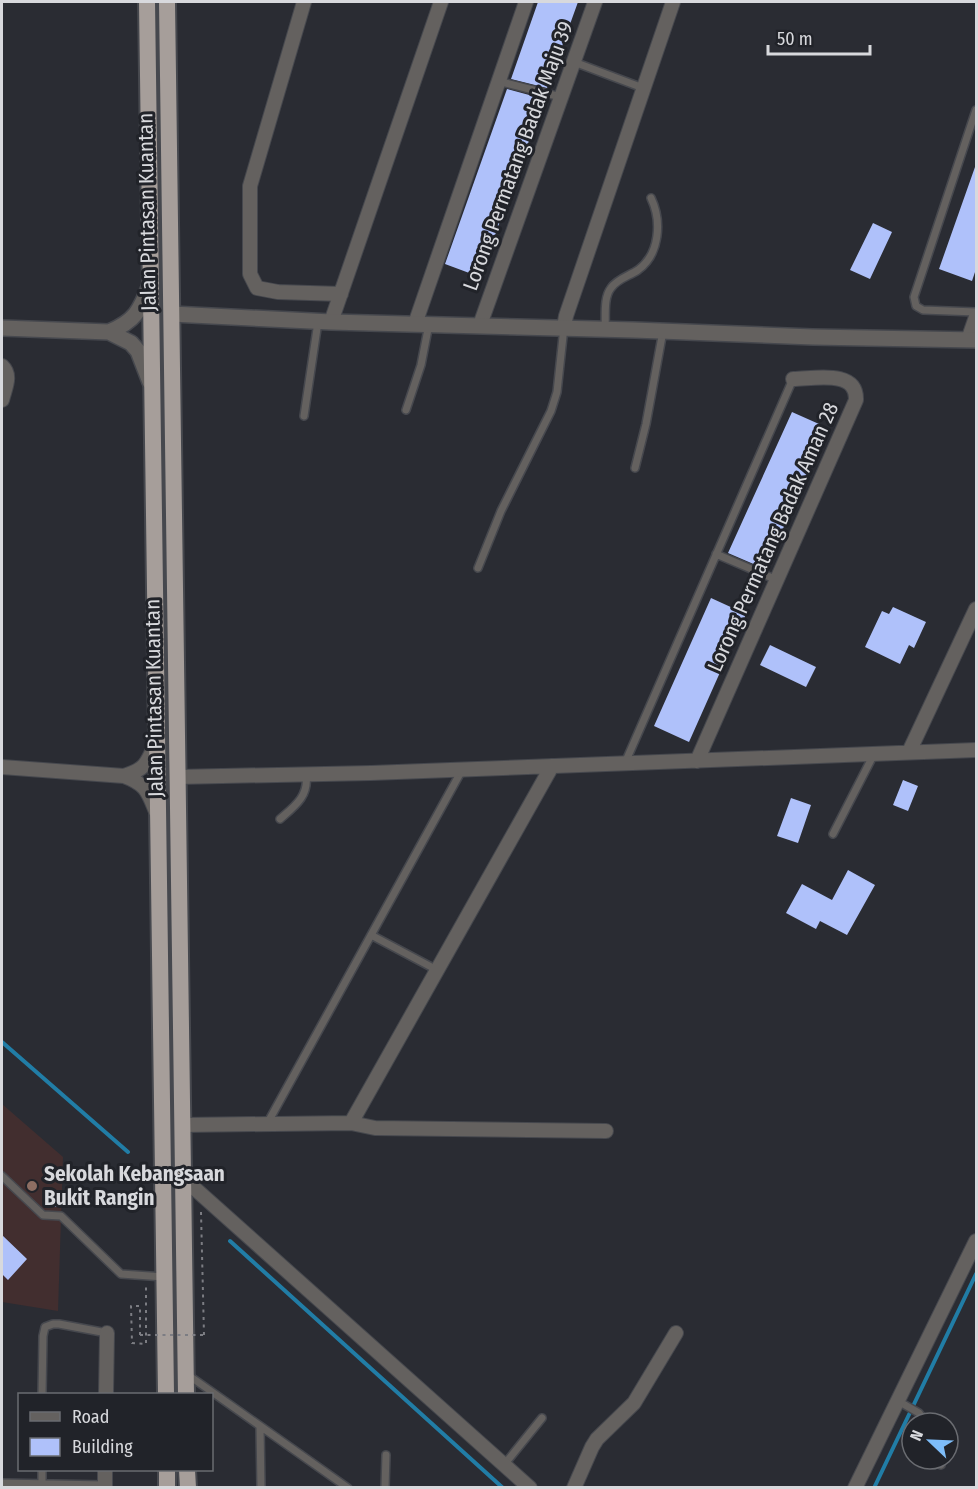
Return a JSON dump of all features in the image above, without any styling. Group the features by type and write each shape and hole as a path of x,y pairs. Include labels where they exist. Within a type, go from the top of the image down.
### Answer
{"highway":[{"name":"Jalan Pintasan Kuantan","path":"147,2 166,1393"},
{"name":"Jalan Pintasan Kuantan","path":"166,2 186,1393"},
{"path":"167,1471 167,1488"},
{"path":"187,1471 188,1488"}],"street":[{"path":"304,2 250,186 250,274 257,288 278,292 341,294"},
{"path":"325,322 341,294 441,2"},
{"path":"424,326 498,81 526,2"},
{"name":"Lorong Permatang Badak Maju 39","path":"480,325 595,2"},
{"path":"564,327 673,2"},
{"path":"109,332 131,321 144,302 150,285"},
{"path":"172,314 424,326 564,327 813,338 972,340 976,317"},
{"path":"2,328 109,332 131,343 138,351 152,388"},
{"path":"2,366 8,377 2,400"},
{"name":"Lorong Permatang Badak Aman 28","path":"697,762 856,400 854,386 841,378 793,379"},
{"path":"909,752 976,609"},
{"path":"124,776 138,772 144,767 157,742"},
{"path":"177,777 462,770 976,750"},
{"path":"351,1123 552,766"},
{"path":"2,767 124,776 139,782 145,789 158,816"},
{"path":"182,1125 351,1123 375,1128 606,1131"},
{"path":"183,1178 530,1488"},
{"path":"855,1488 902,1403 976,1241"},
{"path":"106,1333 106,1393"},
{"path":"574,1488 591,1447 634,1403 676,1333"}],"lane":[{"path":"574,62 643,88"},
{"path":"498,81 561,97"},
{"path":"976,110 914,297 916,306 923,310 976,312"},
{"path":"605,329 607,298 611,287 649,260 654,249 658,218 651,198"},
{"path":"304,416 325,322"},
{"path":"406,410 426,340 424,326"},
{"path":"478,568 501,511 557,392 564,327"},
{"path":"635,468 646,424 663,331"},
{"path":"625,763 793,379"},
{"path":"716,554 777,580"},
{"path":"834,834 874,754"},
{"path":"267,1124 462,770"},
{"path":"280,819 303,797 307,785 306,775"},
{"path":"371,935 437,970"},
{"path":"2,1176 43,1215 61,1216 121,1274 164,1276"},
{"path":"42,1393 45,1327 59,1324 106,1333"},
{"path":"186,1373 348,1488"},
{"path":"902,1403 916,1411"},
{"path":"504,1465 542,1418"},
{"path":"260,1427 261,1488"},
{"path":"385,1488 386,1455"},
{"path":"2,1483 42,1486 105,1486"}],"path":[{"path":"146,1276 146,1344 132,1343 131,1306 140,1306 140,1335 204,1335 201,1193"}],"shaded area":[{"name":"Sekolah Kebangsaan Bukit Rangin","path":"2,1104 63,1157 58,1311 2,1302"}],"building":[{"path":"538,2 578,2 547,88 511,79"},
{"path":"507,89 544,99 480,277 445,264"},
{"path":"975,167 976,269 972,281 939,269"},
{"path":"873,223 892,232 870,279 850,270"},
{"path":"792,412 828,428 765,569 728,553"},
{"path":"711,598 746,614 689,742 654,726"},
{"path":"893,607 926,622 914,648 909,645 900,664 865,647 882,611 889,614"},
{"path":"770,645 816,667 806,687 760,665"},
{"path":"903,780 918,786 908,811 893,805"},
{"path":"791,798 811,805 798,843 777,836"},
{"path":"848,870 875,885 847,935 820,921 816,929 786,913 802,884 832,900"},
{"path":"47,1192 60,1192 59,1207 47,1207"},
{"path":"2,1235 27,1259 8,1280 2,1274"}],"waterway":[{"path":"2,1042 128,1152"},
{"path":"230,1241 503,1488"},
{"path":"874,1488 976,1274"}],"place":[{"name":"Sekolah Kebangsaan Bukit Rangin","path":"32,1186"}]}
